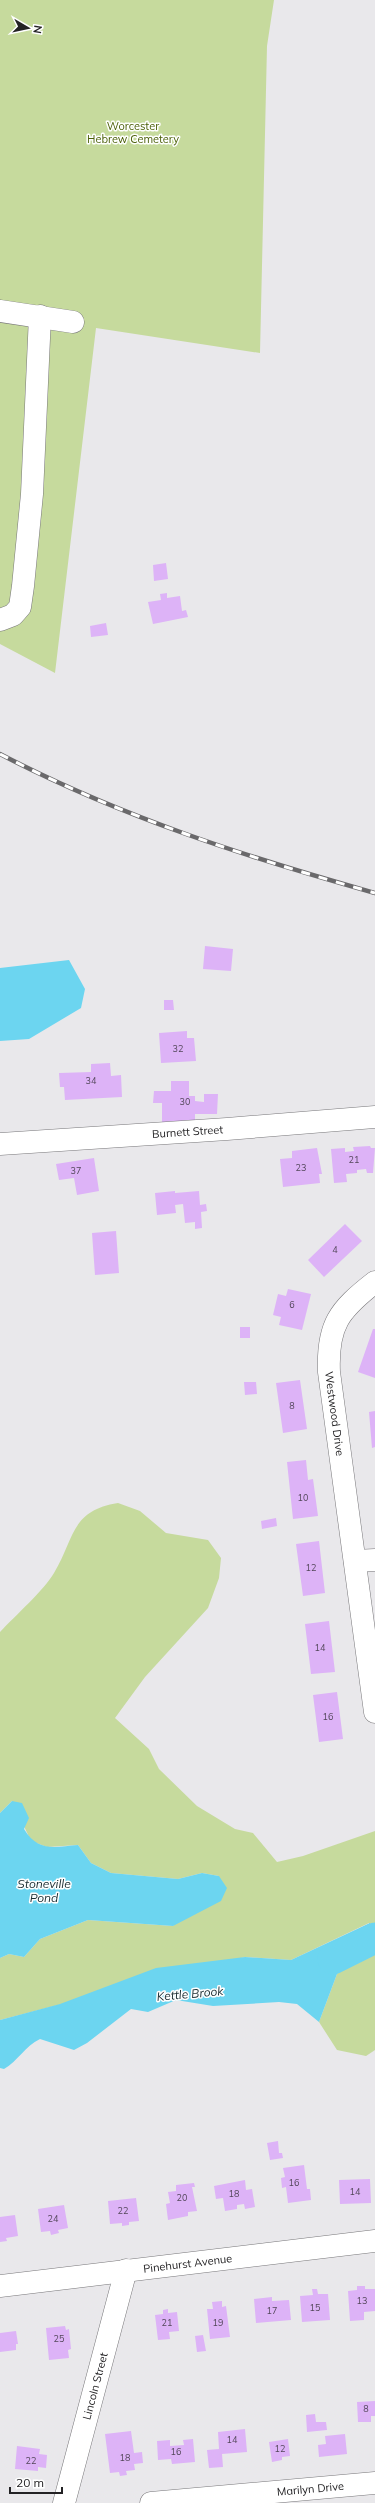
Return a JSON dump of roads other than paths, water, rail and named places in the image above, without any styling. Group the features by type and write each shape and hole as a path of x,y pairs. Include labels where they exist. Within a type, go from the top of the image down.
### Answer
{"street":[{"path":"0,311 73,322"},
{"path":"0,620 13,615 20,607 23,586 32,494 40,316"},
{"name":"Burnett Street","path":"0,1144 227,1129 375,1117"},
{"name":"Westwood Drive","path":"375,1282 352,1300 340,1313 329,1343 329,1372 365,1561 375,1712"},
{"name":"Pinehurst Avenue","path":"0,2286 375,2241"},
{"name":"Lincoln Street","path":"64,2503 126,2270"},
{"name":"Marilyn Drive","path":"150,2503 375,2483"}],"water":[{"path":"69,960 85,989 81,1008 29,1039 0,1041 0,968"},
{"name":"Stoneville Pond","path":"12,1801 22,1803 29,1818 24,1829 29,1836 41,1845 54,1847 78,1845 91,1863 111,1873 178,1879 202,1873 219,1876 227,1888 221,1901 173,1926 88,1920 40,1939 24,1957 9,1954 0,1958 0,1813"},
{"path":"370,1923 370,1941 337,1974 319,2022 297,2004 279,2002 213,2006 176,2000 148,2012 131,2009 87,2043 74,2050 40,2039 30,2046 9,2066 4,2069 0,2068 0,2020 60,2004 156,1968 245,1957 291,1960"}],"waterway":[{"name":"Kettle Brook","path":"333,1959 375,1938"}],"railway":[{"path":"0,754 91,797 137,816 231,850 375,893"}],"park label":[{"name":"Worcester Hebrew Cemetery","path":"133,132"}]}
